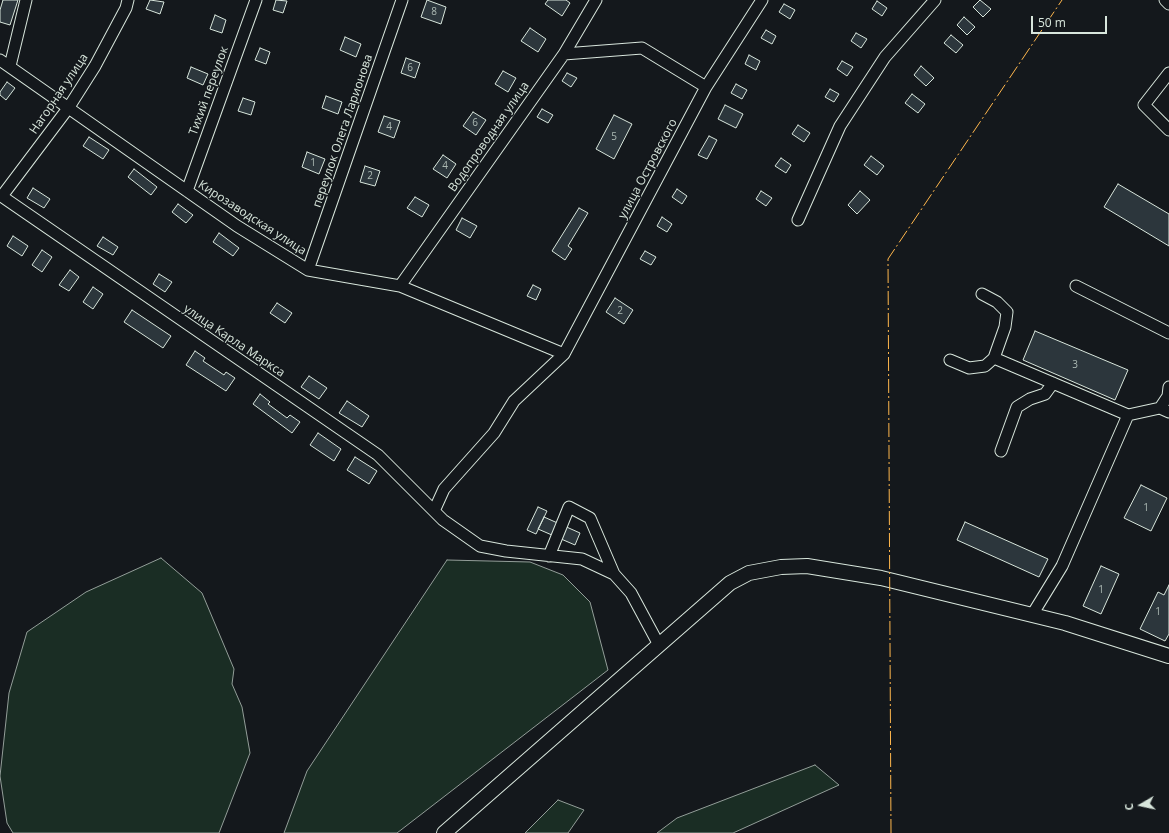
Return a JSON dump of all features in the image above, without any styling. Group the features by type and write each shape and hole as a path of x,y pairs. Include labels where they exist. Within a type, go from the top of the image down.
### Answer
{"main road":[{"path":"444,833 730,583 749,573 781,566 807,566 881,578 1065,623 1169,656"}],"street":[{"path":"10,66 26,0"},
{"name":"Нагорная улица","path":"1,196 69,107 95,66 128,0"},
{"name":"Тихий переулок","path":"187,191 256,0"},
{"name":"переулок Олега Ларионова","path":"308,270 402,0"},
{"name":"Водопроводная улица","path":"400,286 564,54 596,0"},
{"name":"улица Островского","path":"434,510 444,489 494,433 514,401 564,354 706,88 762,0"},
{"path":"798,220 840,126 885,57 934,0"},
{"path":"1165,0 1169,4"},
{"path":"564,54 642,48 706,88"},
{"name":"Кирозаводская улица","path":"0,60 237,226 308,270 400,286 564,354"},
{"path":"1169,73 1144,105 1169,130"},
{"name":"улица Карла Маркса","path":"1,196 378,455 443,520 480,546 582,559 614,574"},
{"path":"1076,286 1169,332"},
{"path":"950,360 969,368 985,366 994,358 1005,327 1007,312 997,302 982,294"},
{"path":"994,358 1128,415 1164,410 1169,387"},
{"path":"1001,451 1017,407 1030,399 1045,394 1053,382"},
{"path":"1032,615 1062,566 1128,415"},
{"path":"550,556 569,507 590,518 614,574 631,593 659,645"}],"green space":[{"path":"161,558 202,593 234,669 232,684 242,707 250,753 219,833 13,833 7,823 0,776 9,693 27,632 86,592"},
{"path":"447,560 530,562 563,575 590,602 608,670 397,833 284,833 307,771"},
{"path":"815,765 839,785 733,833 657,833 677,818"},
{"path":"558,800 584,810 568,833 525,833"}],"building":[{"path":"3,0 18,0 10,25 0,22 0,10"},
{"path":"150,0 164,2 160,14 146,9"},
{"path":"276,0 287,1 283,13 273,10"},
{"path":"427,0 446,7 441,24 421,17"},
{"path":"548,0 566,0 570,3 562,16 545,4"},
{"path":"980,0 991,9 983,17 973,7"},
{"path":"877,1 887,8 882,16 872,9"},
{"path":"784,4 795,10 790,19 779,12"},
{"path":"215,15 226,20 222,33 210,29"},
{"path":"964,17 975,27 967,35 957,25"},
{"path":"530,28 546,39 538,52 521,41"},
{"path":"766,30 776,36 772,44 761,38"},
{"path":"856,33 867,39 861,48 851,41"},
{"path":"951,35 963,45 956,53 944,43"},
{"path":"345,37 361,44 356,57 340,50"},
{"path":"260,48 270,52 266,64 255,60"},
{"path":"749,55 760,61 756,70 745,64"},
{"path":"406,58 420,63 415,78 401,73"},
{"path":"842,61 853,67 847,76 837,69"},
{"path":"921,66 934,78 926,86 914,75"},
{"path":"191,67 208,74 203,85 187,78"},
{"path":"503,71 516,78 508,92 495,84"},
{"path":"567,73 577,78 571,87 562,81"},
{"path":"7,82 15,88 6,100 0,95 0,92"},
{"path":"736,84 747,90 742,99 731,93"},
{"path":"830,89 839,94 834,102 825,97"},
{"path":"912,94 925,104 918,113 905,103"},
{"path":"326,96 342,102 338,114 322,108"},
{"path":"243,98 255,102 251,115 238,111"},
{"path":"725,105 743,114 736,128 718,119"},
{"path":"542,109 553,115 548,123 537,117"},
{"path":"473,112 486,120 476,135 463,126"},
{"path":"614,115 632,124 614,159 596,149"},
{"path":"384,116 400,121 394,138 378,132"},
{"path":"798,125 810,133 804,142 792,134"},
{"path":"709,136 717,140 707,159 698,155"},
{"path":"89,137 109,150 103,159 83,146"},
{"path":"307,152 325,159 319,174 302,167"},
{"path":"443,155 456,164 447,178 433,169"},
{"path":"871,156 884,166 877,175 864,165"},
{"path":"781,158 791,165 786,173 775,166"},
{"path":"365,166 380,171 375,186 360,182"},
{"path":"134,169 157,187 151,195 128,177"},
{"path":"1118,184 1169,214 1169,246 1104,207"},
{"path":"33,188 50,199 44,208 27,198"},
{"path":"677,189 687,196 682,204 672,197"},
{"path":"761,191 772,198 766,206 756,199"},
{"path":"860,191 870,200 857,214 848,205"},
{"path":"415,197 429,205 422,217 407,208"},
{"path":"178,204 193,215 186,223 172,212"},
{"path":"579,208 588,213 568,246 572,249 565,260 552,251"},
{"path":"662,217 672,224 667,232 657,226"},
{"path":"462,218 477,226 470,238 456,230"},
{"path":"219,233 239,248 233,256 213,242"},
{"path":"13,236 28,246 22,256 7,246"},
{"path":"103,237 118,247 113,255 97,246"},
{"path":"42,250 52,257 42,272 32,265"},
{"path":"645,251 656,257 651,265 640,259"},
{"path":"70,270 79,277 69,291 59,285"},
{"path":"159,274 172,282 165,292 153,284"},
{"path":"533,285 541,289 536,300 527,296"},
{"path":"93,287 103,294 93,309 83,302"},
{"path":"615,298 633,310 624,324 606,312"},
{"path":"277,303 292,313 285,323 270,313"},
{"path":"132,310 171,336 163,348 124,322"},
{"path":"1035,331 1128,370 1115,400 1023,360"},
{"path":"195,351 205,358 203,361 224,375 226,372 235,378 226,391 186,365"},
{"path":"309,376 327,388 319,399 301,387"},
{"path":"260,394 270,402 268,404 287,418 290,415 300,422 292,433 253,404"},
{"path":"347,401 369,416 362,427 339,413"},
{"path":"318,433 341,449 334,461 310,445"},
{"path":"355,457 377,471 369,484 347,470"},
{"path":"1141,485 1167,498 1151,531 1124,518"},
{"path":"538,507 547,511 536,534 527,530"},
{"path":"544,517 580,533 575,545 538,529"},
{"path":"965,522 1048,559 1039,577 957,540"},
{"path":"1101,566 1119,574 1101,614 1083,606"},
{"path":"1169,585 1169,634 1165,641 1140,629 1158,592 1164,595"}],"power":[{"path":"891,833 888,259 1062,0"}]}
